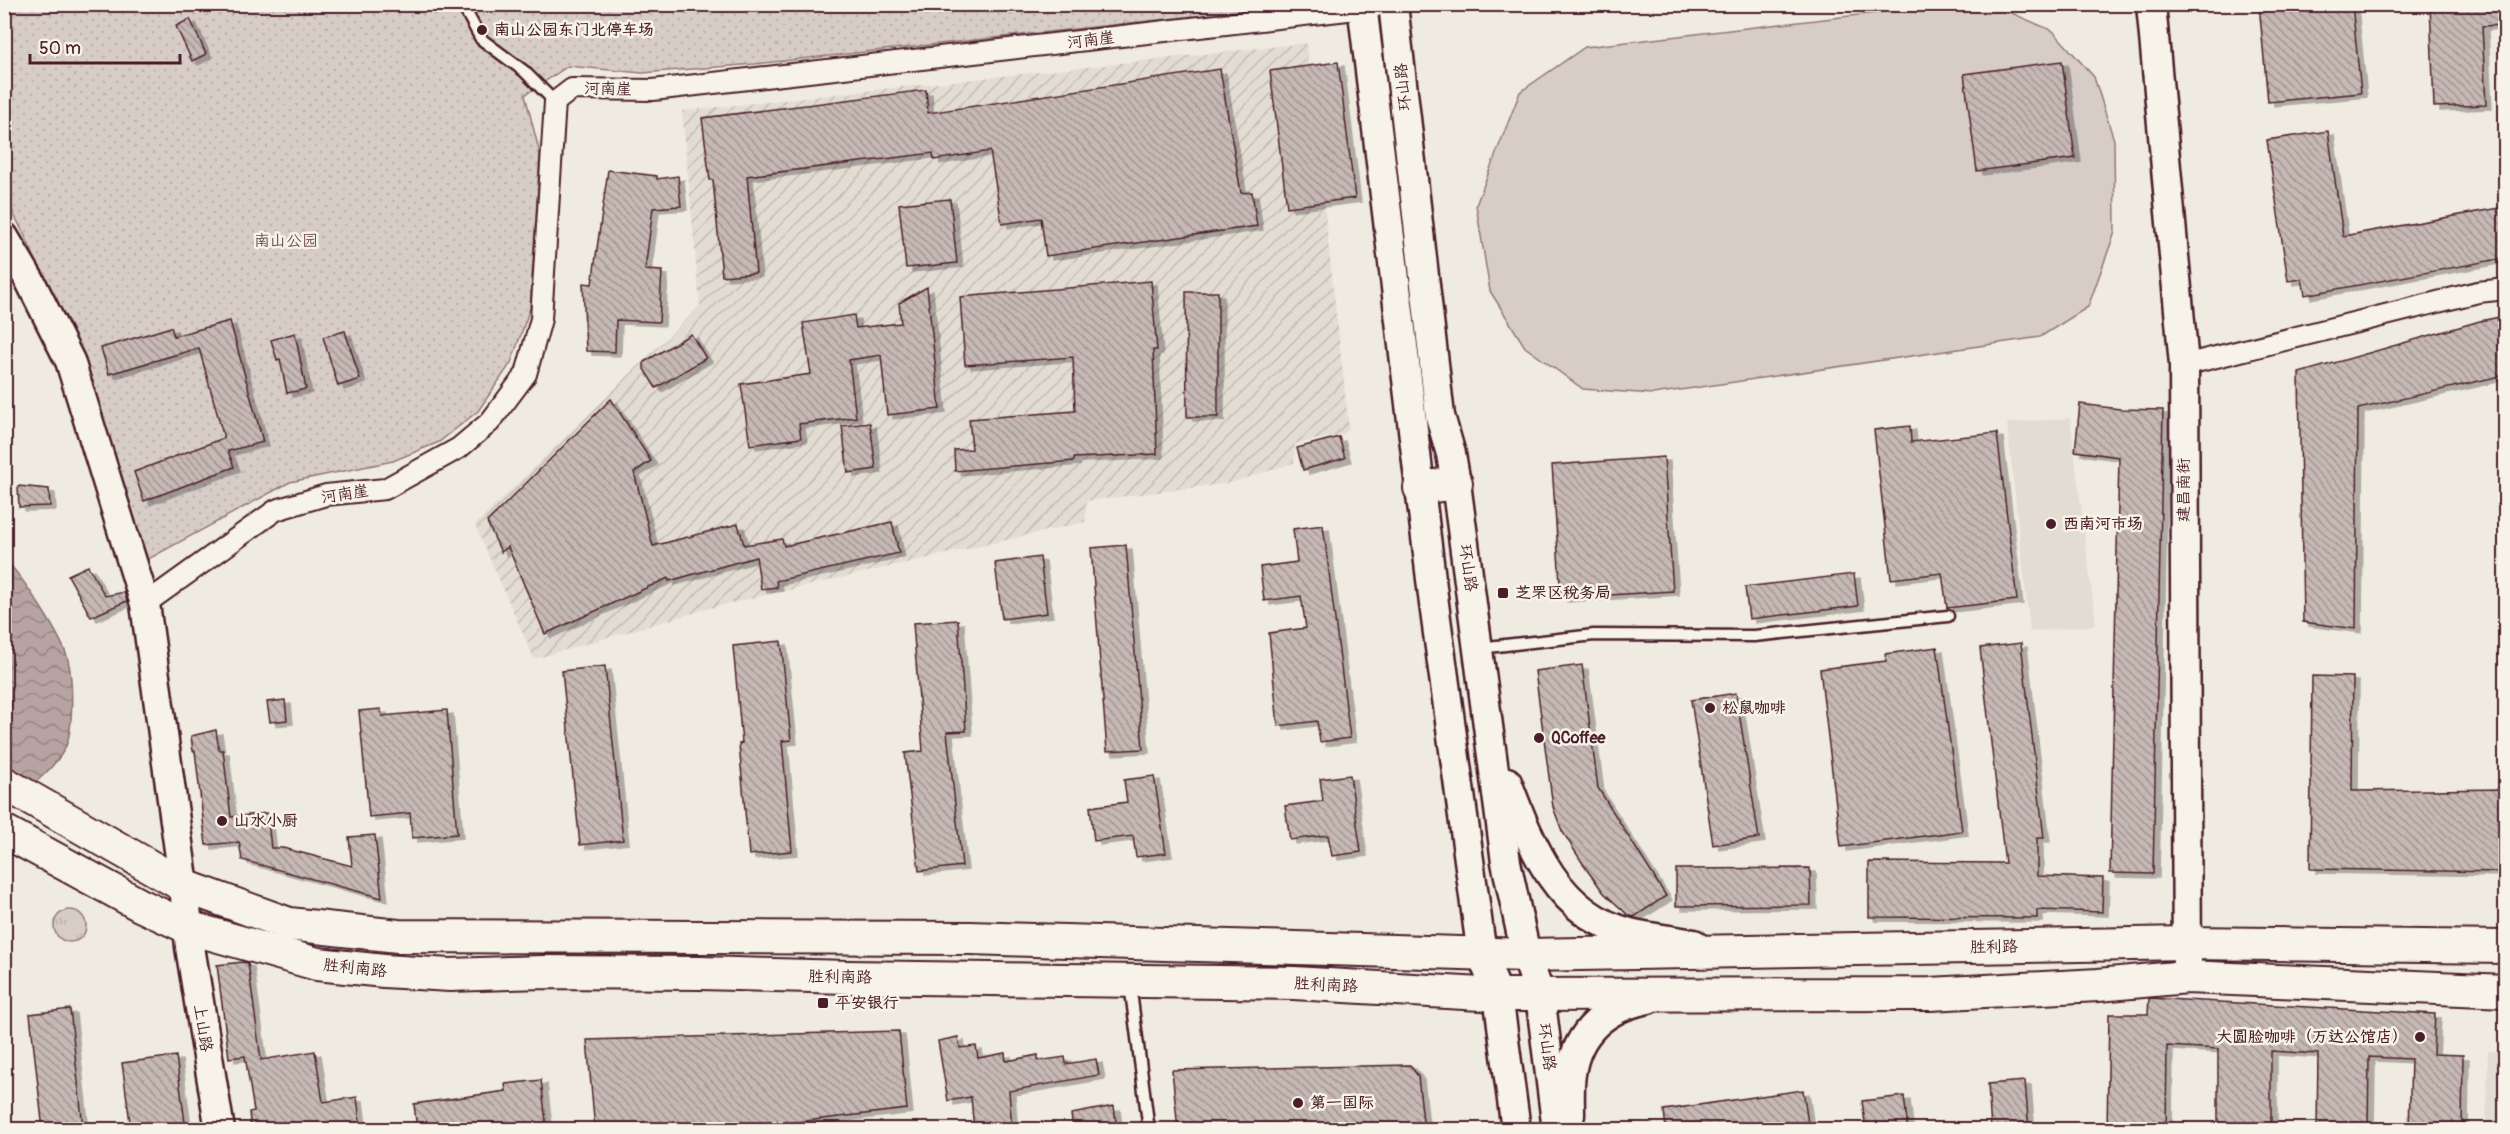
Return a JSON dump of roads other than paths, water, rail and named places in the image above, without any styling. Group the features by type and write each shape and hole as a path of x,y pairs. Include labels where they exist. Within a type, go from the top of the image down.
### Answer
{"main road":[{"name":"建昌南街","path":"2151,4 2184,365 2187,977"},
{"name":"环山路","path":"1393,5 1440,416 1451,454 1456,483 1506,862 1526,955 1540,995 1557,1130"},
{"name":"环山路","path":"1362,7 1420,488 1482,955 1498,995 1516,1130"},
{"name":"上山路","path":"8,248 70,361 145,604 171,878 188,927 220,1130"},
{"path":"1420,488 1456,483"},
{"path":"1487,707 1507,782 1532,846 1562,892 1592,917 1628,932 1737,952"},
{"path":"4,783 171,878 289,924 398,936 970,938 1482,955"},
{"path":"4,831 140,905 188,927"},
{"name":"胜利南路","path":"188,927 317,964 450,975 543,972 701,973 1294,983 1498,995"},
{"name":"胜利路","path":"1482,955 2187,944 2505,946"},
{"path":"1498,995 1930,994 2098,986 2187,977 2505,991"},
{"path":"1569,1130 1571,1072 1581,1043 1595,1022 1610,1010 1632,1002 1669,995"}],"street":[{"name":"河南崖","path":"145,604 276,510 326,495 385,489 459,448 490,422 526,374 541,319 555,102 572,89 653,90 1393,5"},
{"path":"2184,365 2478,292 2505,289"}],"lane":[{"path":"462,4 481,39 524,71 555,102"},
{"path":"1479,648 1594,635 1754,636 1948,616"},
{"path":"1130,980 1149,1130"}],"water":[{"path":"5,560 41,607 65,650 70,669 72,706 70,732 64,750 44,774 5,807"}],"place":[{"name":"南山公园东门北停车场","path":"482,30"},
{"name":"西南河市场","path":"2051,524"},
{"name":"芝罘区税务局","path":"1503,593"},
{"name":"松鼠咖啡","path":"1710,708"},
{"name":"QCoffee","path":"1539,738"},
{"name":"山水小厨","path":"222,821"},
{"name":"平安银行","path":"823,1003"},
{"name":"大圆脸咖啡（万达公馆店）","path":"2420,1037"},
{"name":"第一国际","path":"1298,1103"}],"park label":[{"name":"南山公园","path":"286,241"}]}
